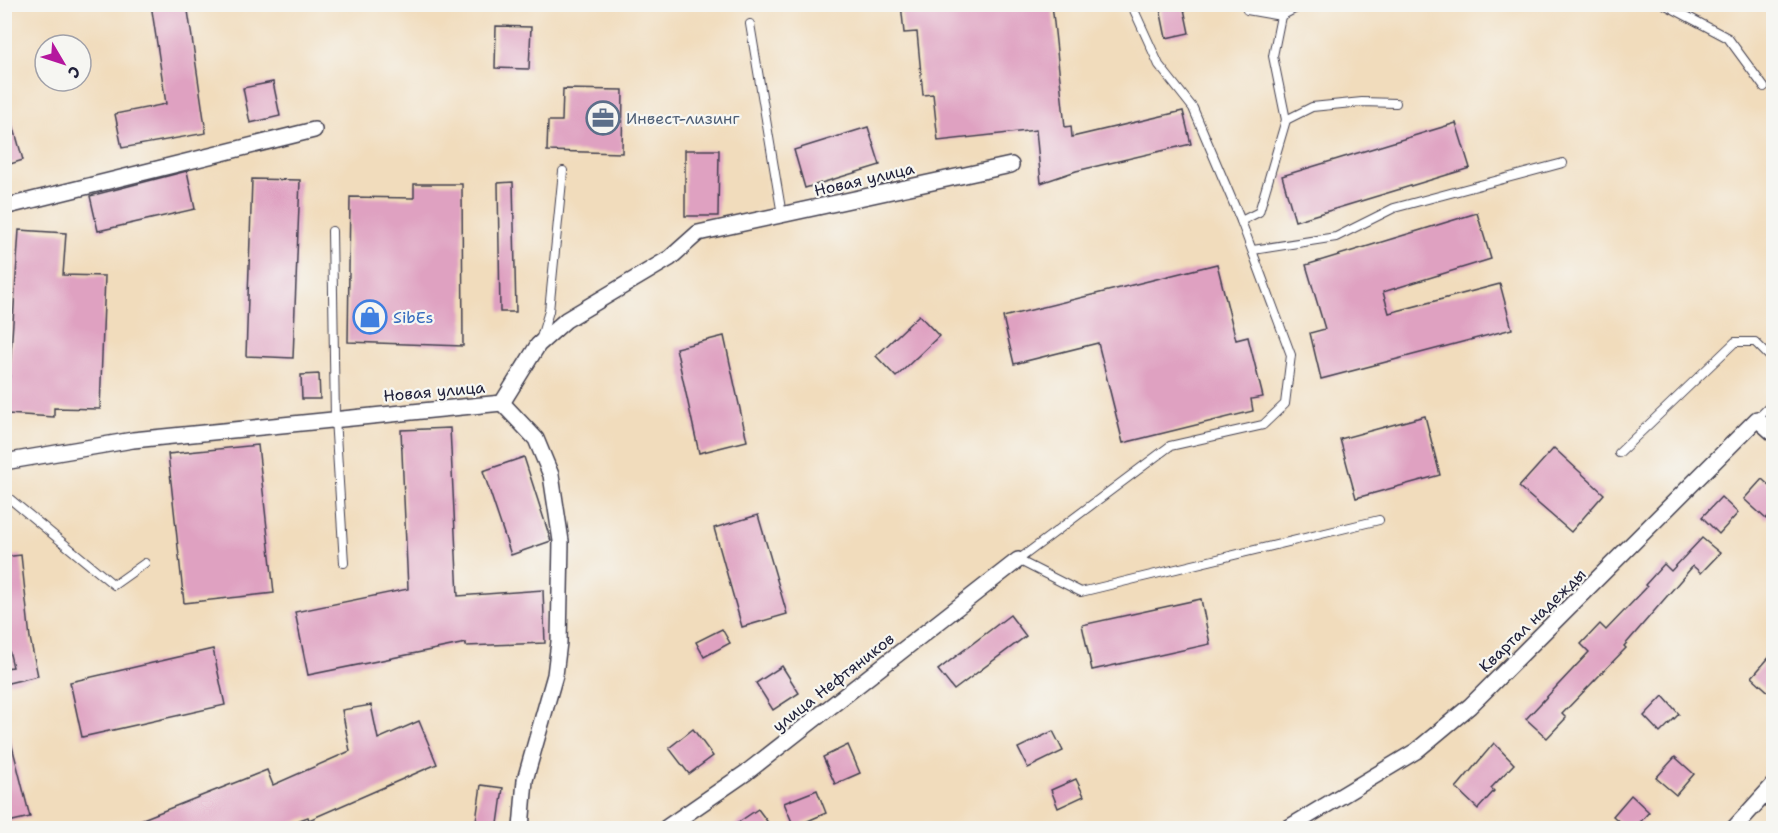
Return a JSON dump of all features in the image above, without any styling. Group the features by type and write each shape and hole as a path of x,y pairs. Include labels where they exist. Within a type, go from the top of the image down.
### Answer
{"street":[{"path":"4,207 314,130"},
{"name":"Новая улица","path":"4,462 133,441 501,402 538,345 566,320 670,258 698,233 1011,165"},
{"path":"501,402 536,439 551,475 561,541 559,642 555,675 541,717 525,780 521,828"},
{"path":"1757,419 1773,434"},
{"name":"Квартал надежды","path":"1288,828 1416,752 1470,706 1757,419"},
{"name":"улица Нефтяников","path":"666,828 747,772 1018,560"},
{"path":"1734,828 1773,784"}],"lane":[{"path":"1247,10 1281,16 1304,4"},
{"path":"1664,4 1728,38 1764,87"},
{"path":"1134,10 1159,65 1193,108 1253,250 1291,355 1285,404 1263,425 1170,446 1018,560 1081,592 1379,520"},
{"path":"1241,221 1259,212 1286,120 1273,56 1281,16"},
{"path":"750,24 782,216"},
{"path":"1286,120 1312,107 1362,102 1396,103"},
{"path":"1253,250 1336,237 1395,208 1563,163"},
{"path":"538,345 549,311 563,171"},
{"path":"332,231 335,418 344,563"},
{"path":"1619,453 1735,342 1755,342 1773,361"},
{"path":"1757,419 1773,402"},
{"path":"4,494 114,585 145,563"}],"building":[{"path":"151,4 187,4 206,133 122,148 115,114 166,104"},
{"path":"901,4 1052,4 1065,127 1071,126 1072,137 1183,111 1191,144 1076,171 1041,183 1036,130 938,141 933,94 923,95 917,32 904,33"},
{"path":"1159,4 1183,4 1189,33 1166,38"},
{"path":"496,26 531,27 529,69 495,68"},
{"path":"273,82 280,116 250,123 243,88"},
{"path":"563,89 623,90 622,153 547,151 548,121 562,121"},
{"path":"8,107 23,160 4,166 4,108"},
{"path":"1456,123 1470,168 1295,221 1282,176"},
{"path":"868,127 880,165 805,188 794,150"},
{"path":"685,150 719,150 718,216 685,216"},
{"path":"187,171 195,209 98,231 90,196"},
{"path":"252,179 300,180 293,358 246,356"},
{"path":"513,182 516,312 500,312 498,183"},
{"path":"414,184 462,184 463,346 348,342 350,197 414,198"},
{"path":"1477,213 1491,259 1383,292 1389,313 1500,284 1512,329 1321,379 1310,333 1325,329 1306,265"},
{"path":"19,230 66,233 63,275 105,276 100,409 54,408 54,417 7,414"},
{"path":"1217,264 1236,340 1248,337 1263,397 1251,399 1253,411 1123,443 1098,343 1014,364 1003,317"},
{"path":"919,315 939,336 896,377 876,356"},
{"path":"724,336 747,441 699,453 676,348"},
{"path":"319,374 320,399 302,399 301,375"},
{"path":"1425,416 1440,475 1356,498 1340,439"},
{"path":"450,428 458,596 543,590 545,643 466,646 466,643 308,675 295,612 408,589 401,430"},
{"path":"258,445 274,593 184,603 168,454"},
{"path":"1554,448 1604,494 1571,532 1519,487"},
{"path":"524,457 551,541 511,555 483,471"},
{"path":"1762,479 1773,489 1773,510 1766,519 1744,499"},
{"path":"1721,497 1738,513 1719,534 1702,517"},
{"path":"758,515 787,614 742,627 714,528"},
{"path":"1702,538 1720,553 1701,573 1693,566 1624,646 1626,648 1562,714 1566,718 1547,738 1526,719 1589,652 1581,644 1600,624 1606,630 1647,587 1645,585 1664,564 1671,571"},
{"path":"21,555 30,638 38,676 4,684 4,668 13,667 4,629 4,557"},
{"path":"1201,599 1210,644 1092,670 1082,625"},
{"path":"1010,615 1026,636 954,690 938,670"},
{"path":"722,629 730,643 704,657 696,642"},
{"path":"213,649 225,705 82,737 70,682"},
{"path":"1773,653 1773,696 1752,677"},
{"path":"782,666 799,693 773,710 756,683"},
{"path":"1663,696 1679,714 1660,733 1644,716"},
{"path":"371,705 378,739 419,721 437,764 309,820 308,817 278,828 120,828 267,770 273,785 350,751 342,710"},
{"path":"693,729 713,756 689,774 669,748"},
{"path":"1053,731 1063,751 1028,768 1018,748"},
{"path":"9,734 30,817 4,823 4,735"},
{"path":"1494,743 1514,764 1491,788 1494,791 1478,809 1456,788"},
{"path":"848,745 860,773 835,784 823,757"},
{"path":"1675,757 1694,774 1676,795 1656,778"},
{"path":"1076,779 1084,796 1058,808 1051,790"},
{"path":"481,785 503,788 498,824 476,821"},
{"path":"817,790 826,813 794,827 784,803"},
{"path":"1631,795 1649,812 1635,828 1626,828 1613,816"},
{"path":"758,809 772,828 730,828"}],"place":[{"name":"Инвест-лизинг","path":"603,118"},
{"name":"SibEs","path":"370,317"}]}
